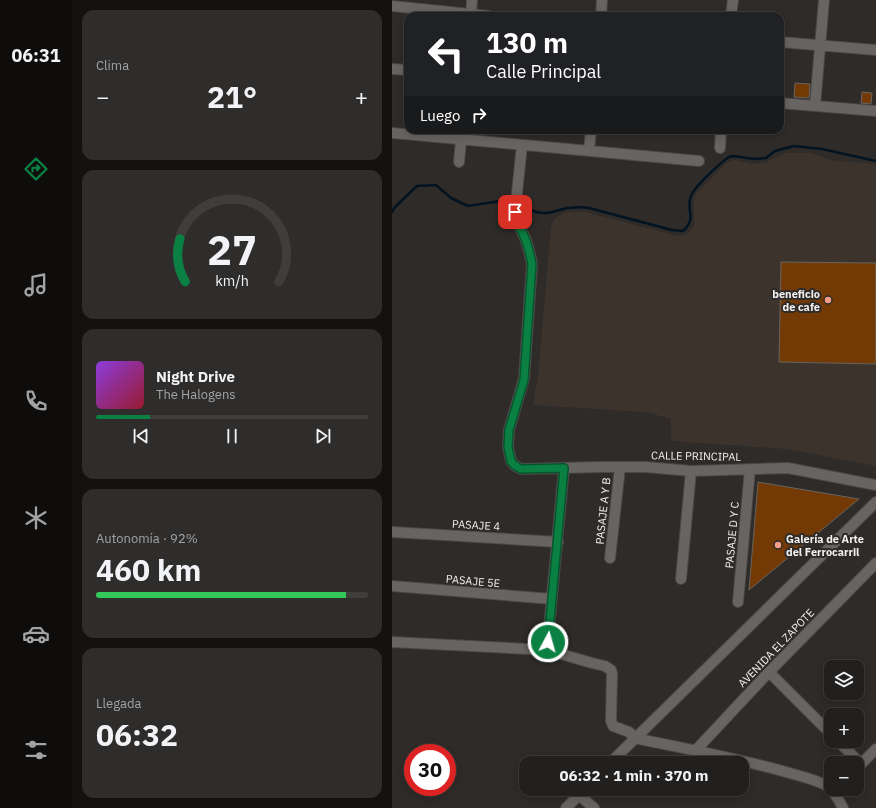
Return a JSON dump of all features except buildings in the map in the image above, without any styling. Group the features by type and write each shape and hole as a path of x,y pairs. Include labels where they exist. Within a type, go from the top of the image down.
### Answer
{"street":[{"path":"471,12 472,0"},
{"path":"601,12 602,0"},
{"path":"732,12 733,0"},
{"path":"815,106 824,0"},
{"path":"392,6 445,12"},
{"path":"784,42 876,50"},
{"path":"392,69 404,70"},
{"path":"784,103 876,111"},
{"path":"392,133 404,133"},
{"path":"426,134 461,135 522,145 699,161"},
{"path":"589,151 591,134"},
{"path":"720,148 721,134"},
{"path":"459,162 461,135"},
{"name":"CALLE PRINCIPAL","path":"522,145 515,212 517,223 524,236 532,264 524,380 509,430 508,447 511,461 514,465 521,469 646,467 691,471 788,468 876,485"},
{"name":"PASAJE A Y B","path":"610,558 620,467"},
{"path":"546,650 558,542 564,468"},
{"name":"PASAJE D Y C","path":"738,602 750,469"},
{"path":"681,579 691,471"},
{"path":"617,756 876,502"},
{"name":"PASAJE 4","path":"392,532 558,542"},
{"name":"AVENIDA EL ZAPOTE","path":"695,751 769,672 876,563"},
{"name":"PASAJE 5E","path":"392,586 552,599"},
{"path":"392,642 546,650 605,666 612,673 611,721 613,726 629,732 635,738 729,757 816,781 824,785"},
{"path":"769,672 824,727"},
{"path":"844,748 851,756"},
{"path":"864,761 876,749"},
{"path":"566,808 578,796"},
{"path":"585,796 594,808"},
{"path":"837,796 843,808"}],"shaded area":[{"path":"785,153 811,153 831,160 876,164 876,466 786,449 671,441 671,419 646,412 533,405 538,375 551,227 554,220 567,212 585,212 680,236 686,234 694,225 694,200 696,194 727,163 734,160 752,164 765,163"}],"waterway":[{"path":"518,204 529,210 542,213 578,207 589,208 672,230 683,231 690,222 691,217 689,205 693,192 708,175 729,157 734,156 754,159 766,158 775,151 794,146 822,149 876,161"},
{"path":"392,212 395,207 417,186 436,185 451,198 468,206 507,200 513,202"}],"place":[{"name":"beneficio de cafe","path":"828,300"},
{"name":"Galería de Arte del Ferrocarril","path":"778,545"}],"route":[{"path":"515,212 517,223 524,236 532,264 524,380 509,430 508,447 511,461 514,465 521,469 564,468 548,642"}]}
